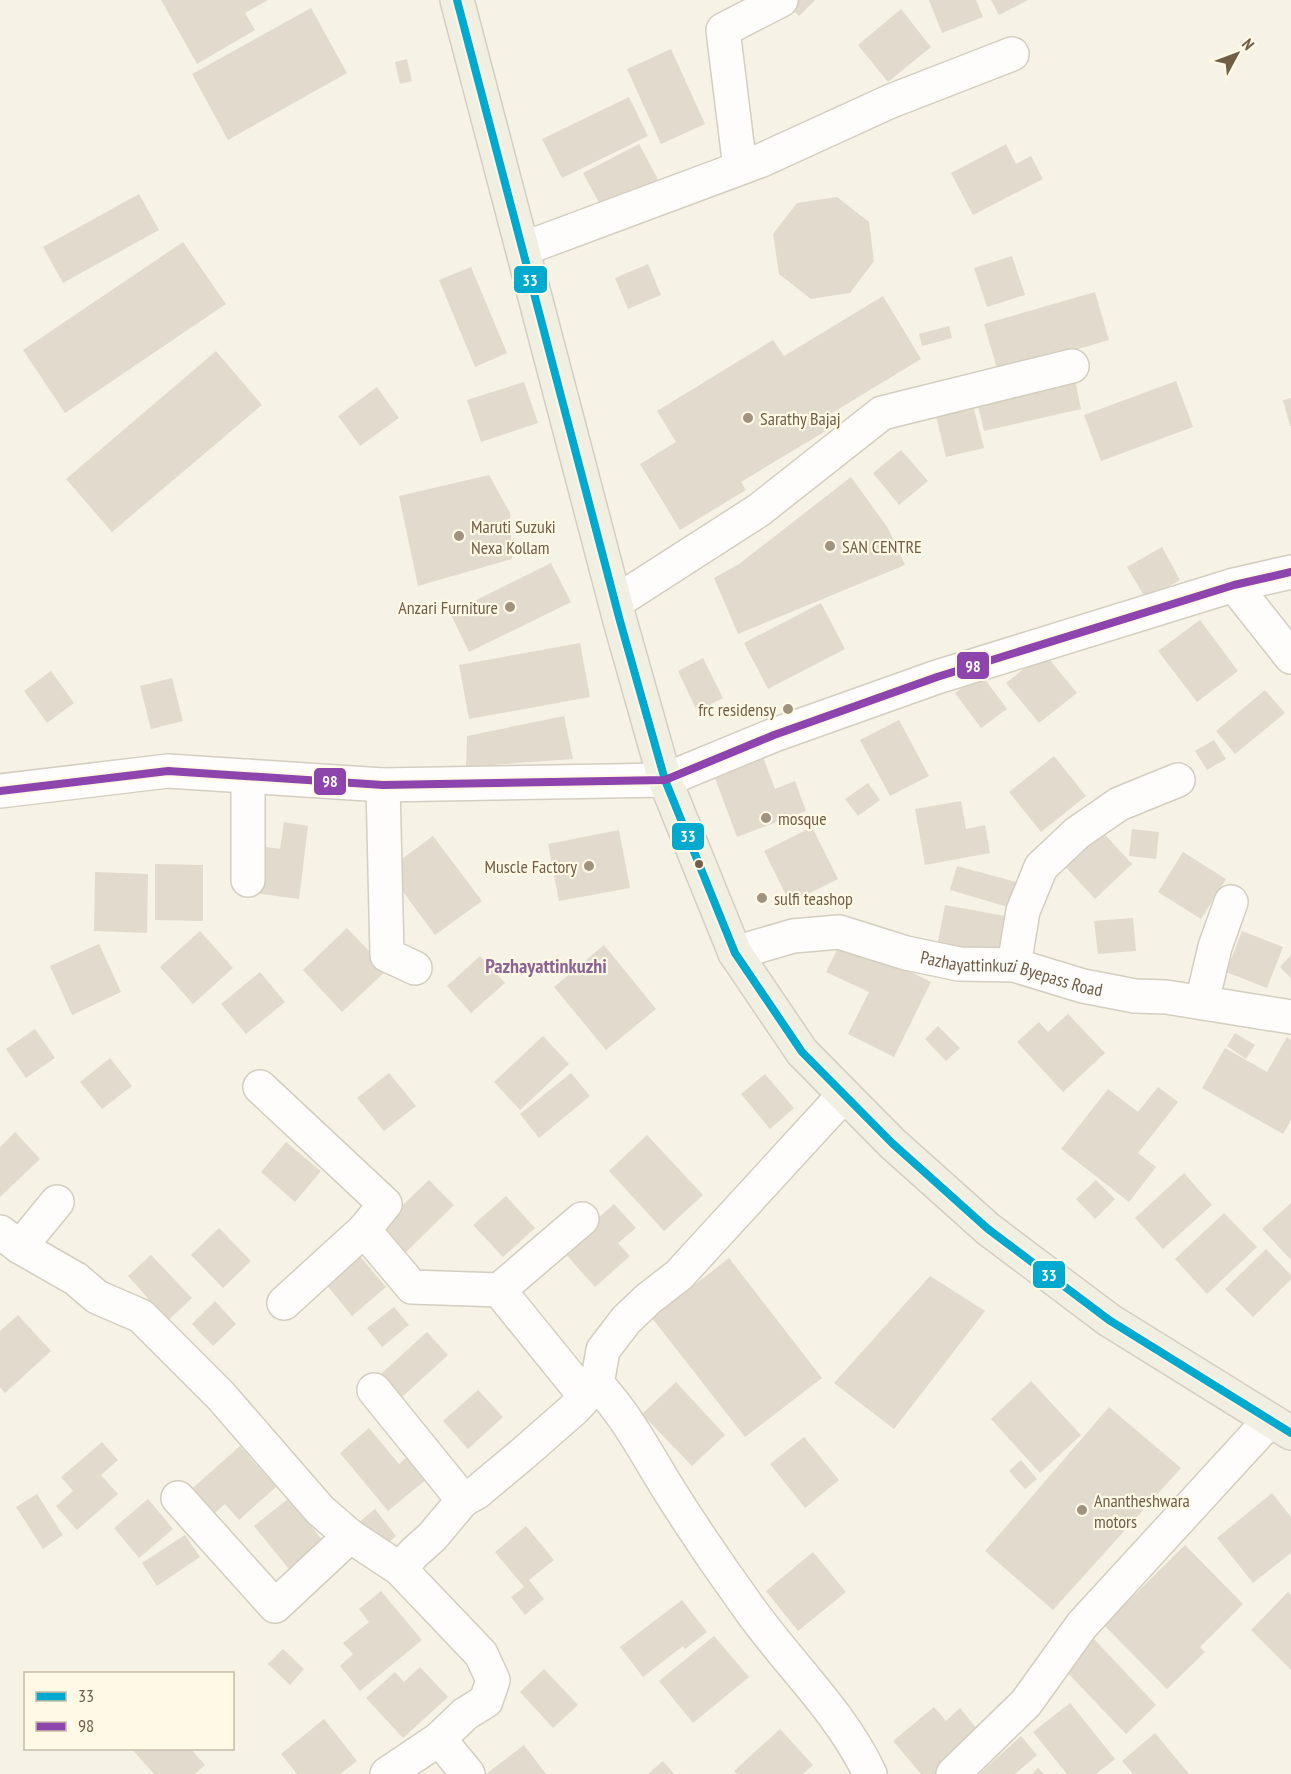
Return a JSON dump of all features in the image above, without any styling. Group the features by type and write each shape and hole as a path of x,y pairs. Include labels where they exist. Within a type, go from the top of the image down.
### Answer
{"main road":[{"path":"457,0 665,780 735,953 801,1052 892,1143 988,1229 1109,1320 1281,1426"}],"street":[{"path":"740,168 723,30 781,0"},
{"path":"523,249 762,160 891,101 1012,54"},
{"path":"616,602 759,510 882,413 1072,366"},
{"path":"0,790 168,771 383,785 665,780 774,735 937,677 1234,585 1291,572"},
{"path":"1234,585 1291,657"},
{"path":"248,776 248,880"},
{"path":"1014,965 1023,911 1041,867 1077,833 1119,804 1178,780"},
{"path":"383,785 387,955 416,968"},
{"path":"1202,1002 1215,947 1231,902"},
{"name":"Pazhayattinkuzi Byepass Road","path":"735,953 793,936 839,932 906,953 959,964 1014,965 1083,986 1135,996 1166,997 1291,1017"},
{"path":"260,1087 385,1204 364,1230 284,1303"},
{"path":"399,1569 432,1537 463,1500 476,1493 574,1409 591,1390 603,1350 626,1320 679,1275 844,1095"},
{"path":"57,1202 10,1239 76,1279 97,1297 141,1316 220,1396 320,1510 350,1536 399,1569 481,1654 493,1680 486,1701 465,1714 439,1739 387,1774"},
{"path":"364,1230 412,1287 499,1290 582,1219"},
{"path":"499,1290 591,1390 605,1392 747,1607 831,1711 861,1755 870,1774"},
{"path":"374,1390 463,1500"},
{"path":"953,1774 1026,1703 1082,1625 1281,1426"},
{"path":"178,1498 276,1606 350,1536"},
{"path":"439,1739 468,1774"}],"building":[{"path":"161,0 268,0 245,13 255,30 197,64"},
{"path":"784,0 815,0 799,16"},
{"path":"929,0 976,0 983,17 942,33"},
{"path":"991,0 1028,0 999,15"},
{"path":"311,8 347,73 228,140 192,74"},
{"path":"901,9 931,47 888,82 858,45"},
{"path":"671,49 705,124 661,144 627,69"},
{"path":"407,59 412,81 400,84 395,62"},
{"path":"629,97 648,136 562,178 542,139"},
{"path":"639,144 661,185 605,214 583,173"},
{"path":"1006,144 1016,164 1031,156 1043,179 973,215 951,173"},
{"path":"139,194 159,230 63,283 43,247"},
{"path":"837,197 869,222 874,261 850,293 811,299 779,274 773,234 797,203"},
{"path":"183,242 226,304 65,413 23,350"},
{"path":"1012,256 1025,295 987,307 974,268"},
{"path":"648,264 661,295 628,309 615,278"},
{"path":"471,267 507,353 475,367 439,280"},
{"path":"1095,292 1109,340 998,372 984,324"},
{"name":"Sarathy Bajaj","path":"883,296 921,359 832,413 839,423 741,482 746,490 680,530 640,464 676,442 657,411 773,340 784,356"},
{"path":"949,326 952,338 922,346 919,334"},
{"path":"216,351 262,405 112,532 66,479"},
{"path":"1074,375 1081,409 984,431 976,397"},
{"path":"1176,381 1193,427 1101,461 1084,415"},
{"path":"524,382 538,423 481,442 467,400"},
{"path":"377,387 399,418 360,446 338,416"},
{"path":"971,398 984,448 946,457 934,408"},
{"path":"1291,398 1291,426 1290,426 1283,400"},
{"path":"901,450 928,481 899,505 873,473"},
{"name":"Maruti Suzuki Nexa Kollam","path":"489,475 510,513 512,559 418,586 399,496"},
{"name":"SAN CENTRE","path":"851,477 888,528 905,565 738,634 714,578 739,564"},
{"path":"1162,547 1180,580 1146,599 1127,567"},
{"name":"Anzari Furniture","path":"551,563 571,602 469,652 450,613"},
{"path":"821,603 845,649 768,689 744,643"},
{"path":"1200,620 1238,671 1197,702 1158,651"},
{"path":"580,643 590,697 469,719 459,665"},
{"path":"1044,653 1077,693 1039,723 1006,683"},
{"path":"703,658 723,698 697,711 678,671"},
{"path":"51,671 74,703 47,723 24,691"},
{"path":"981,674 1007,709 981,728 955,693"},
{"path":"172,678 183,721 151,729 140,686"},
{"path":"1265,690 1285,713 1235,754 1216,731"},
{"path":"564,716 573,759 466,767 467,736"},
{"path":"899,720 929,776 890,796 860,740"},
{"path":"1214,740 1226,759 1207,770 1195,751"},
{"path":"761,752 775,789 795,781 806,811 737,837 712,770"},
{"path":"1054,756 1086,796 1041,832 1009,792"},
{"path":"868,783 880,800 858,816 845,799"},
{"path":"961,801 966,829 985,825 990,853 925,865 915,809"},
{"path":"284,822 308,826 299,899 247,892 253,845 280,849"},
{"path":"812,827 838,879 790,903 764,851"},
{"path":"1098,827 1132,864 1095,899 1060,861"},
{"path":"1132,829 1159,832 1156,859 1129,856"},
{"name":"Muscle Factory","path":"619,830 630,888 559,901 548,844"},
{"path":"433,836 482,901 435,935 387,870"},
{"path":"1183,852 1226,879 1201,919 1158,892"},
{"path":"155,864 203,865 203,921 155,920"},
{"path":"957,866 1016,882 1008,907 950,890"},
{"path":"95,872 148,874 147,933 94,931"},
{"path":"945,905 1005,916 998,957 937,946"},
{"path":"1133,918 1136,951 1098,954 1094,921"},
{"path":"347,928 387,970 342,1012 303,970"},
{"path":"200,931 233,968 193,1004 160,967"},
{"path":"1242,931 1283,947 1267,988 1226,972"},
{"path":"843,938 931,982 894,1057 848,1034 869,992 826,972"},
{"path":"99,944 121,992 72,1015 50,966"},
{"path":"604,945 656,1009 606,1050 554,987"},
{"path":"1291,955 1291,978 1280,967"},
{"path":"480,956 505,983 471,1013 447,986"},
{"path":"260,972 285,1002 246,1034 221,1004"},
{"path":"1068,1014 1105,1053 1063,1092 1017,1042 1039,1022 1048,1032"},
{"path":"938,1026 960,1048 946,1061 925,1039"},
{"path":"35,1029 55,1058 26,1078 6,1049"},
{"path":"1235,1033 1255,1045 1246,1059 1227,1046"},
{"path":"543,1036 569,1064 520,1110 494,1082"},
{"path":"1287,1037 1291,1040 1291,1120 1283,1134 1202,1088 1225,1048 1267,1072"},
{"path":"110,1058 132,1086 102,1109 80,1082"},
{"path":"389,1073 416,1106 384,1131 357,1098"},
{"path":"571,1073 590,1096 539,1138 520,1114"},
{"path":"765,1074 794,1108 770,1129 741,1094"},
{"path":"1158,1087 1178,1102 1138,1153 1156,1167 1129,1202 1061,1149 1108,1089 1138,1112"},
{"path":"15,1132 40,1159 0,1197 0,1147"},
{"path":"647,1135 703,1195 664,1231 609,1171"},
{"path":"286,1142 321,1171 295,1202 261,1172"},
{"path":"1184,1173 1212,1205 1163,1249 1135,1218"},
{"path":"429,1180 454,1205 404,1254 382,1225"},
{"path":"1096,1180 1115,1199 1095,1219 1076,1199"},
{"path":"506,1196 535,1228 503,1257 473,1225"},
{"path":"1291,1203 1291,1260 1262,1229"},
{"path":"614,1204 636,1228 618,1243 630,1256 595,1287 562,1250"},
{"path":"1224,1213 1257,1247 1207,1294 1175,1259"},
{"path":"219,1228 251,1261 223,1288 191,1255"},
{"path":"1266,1249 1291,1275 1291,1279 1253,1317 1225,1289"},
{"path":"151,1255 192,1298 160,1328 140,1306 148,1298 128,1276"},
{"path":"360,1256 386,1287 352,1316 326,1284"},
{"path":"729,1258 822,1378 745,1437 652,1318"},
{"path":"930,1276 985,1311 894,1429 834,1383"},
{"path":"215,1301 236,1324 213,1346 192,1324"},
{"path":"394,1307 409,1325 382,1347 367,1328"},
{"path":"18,1315 51,1351 5,1393 0,1387 0,1331"},
{"path":"427,1332 448,1355 402,1397 381,1374"},
{"path":"1031,1381 1081,1435 1040,1473 991,1419"},
{"path":"676,1382 725,1435 692,1466 642,1414"},
{"path":"478,1390 503,1417 468,1449 443,1421"},
{"name":"Anantheshwara motors","path":"1109,1407 1181,1468 1053,1610 985,1551"},
{"path":"369,1428 399,1464 409,1455 428,1478 388,1511 340,1453"},
{"path":"804,1437 839,1480 805,1508 770,1464"},
{"path":"102,1442 118,1460 101,1475 118,1494 77,1530 56,1506 73,1491 61,1477"},
{"path":"240,1446 276,1487 239,1520 225,1504 208,1519 186,1494"},
{"path":"1021,1460 1037,1479 1025,1489 1009,1471"},
{"path":"1272,1493 1291,1517 1291,1553 1253,1583 1217,1538"},
{"path":"37,1494 63,1535 43,1549 16,1507"},
{"path":"289,1498 323,1541 289,1569 254,1526"},
{"path":"148,1499 173,1529 139,1558 114,1528"},
{"path":"375,1509 396,1536 379,1551 357,1524"},
{"path":"526,1526 554,1560 529,1580 544,1599 525,1615 511,1597 524,1587 495,1552"},
{"path":"185,1535 200,1557 157,1586 142,1563"},
{"path":"1185,1545 1243,1604 1200,1647 1205,1652 1167,1689 1104,1625"},
{"path":"813,1552 846,1592 798,1631 766,1591"},
{"path":"381,1591 422,1640 360,1691 340,1666 353,1654 343,1643 369,1622 359,1609"},
{"path":"1288,1592 1291,1595 1291,1670 1251,1630"},
{"path":"682,1600 707,1632 685,1649 683,1646 643,1677 620,1647"},
{"path":"714,1636 749,1677 693,1723 659,1681"},
{"path":"1094,1639 1156,1705 1126,1734 1063,1668"},
{"path":"283,1649 304,1669 290,1685 268,1664"},
{"path":"420,1667 448,1697 403,1738 366,1698 395,1672 404,1682"},
{"path":"544,1669 578,1705 553,1728 520,1692"},
{"path":"1070,1703 1115,1759 1096,1774 1067,1774 1033,1732"},
{"path":"934,1707 946,1721 960,1708 981,1734 934,1774 921,1774 893,1741"},
{"path":"324,1719 357,1761 340,1774 297,1774 281,1754"},
{"path":"780,1729 813,1765 803,1774 737,1774 734,1771"},
{"path":"1155,1733 1189,1774 1133,1774 1122,1761"},
{"path":"1021,1736 1037,1755 1015,1774 979,1774"},
{"path":"524,1745 546,1774 486,1774"},
{"path":"133,1750 192,1750 205,1765 195,1774 154,1774"},
{"path":"663,1761 674,1774 648,1774"},
{"path":"1038,1768 1044,1774 1032,1774"}],"transit line":[{"name":"33","path":"457,0 620,621 665,780 735,953 802,1052 892,1143 988,1229 1109,1320 1291,1433"},
{"name":"98","path":"0,791 168,771 383,785 665,780 774,735 937,677 1234,585 1291,572"}],"place":[{"name":"Sarathy Bajaj","path":"748,418"},
{"name":"Maruti Suzuki Nexa Kollam","path":"459,536"},
{"name":"SAN CENTRE","path":"830,546"},
{"name":"Anzari Furniture","path":"510,607"},
{"name":"frc residensy","path":"788,709"},
{"name":"mosque","path":"766,818"},
{"name":"Muscle Factory","path":"589,866"},
{"name":"sulfi teashop","path":"762,898"},
{"name":"Anantheshwara motors","path":"1082,1510"}],"district":[{"name":"Pazhayattinkuzhi","path":"546,966"}]}
